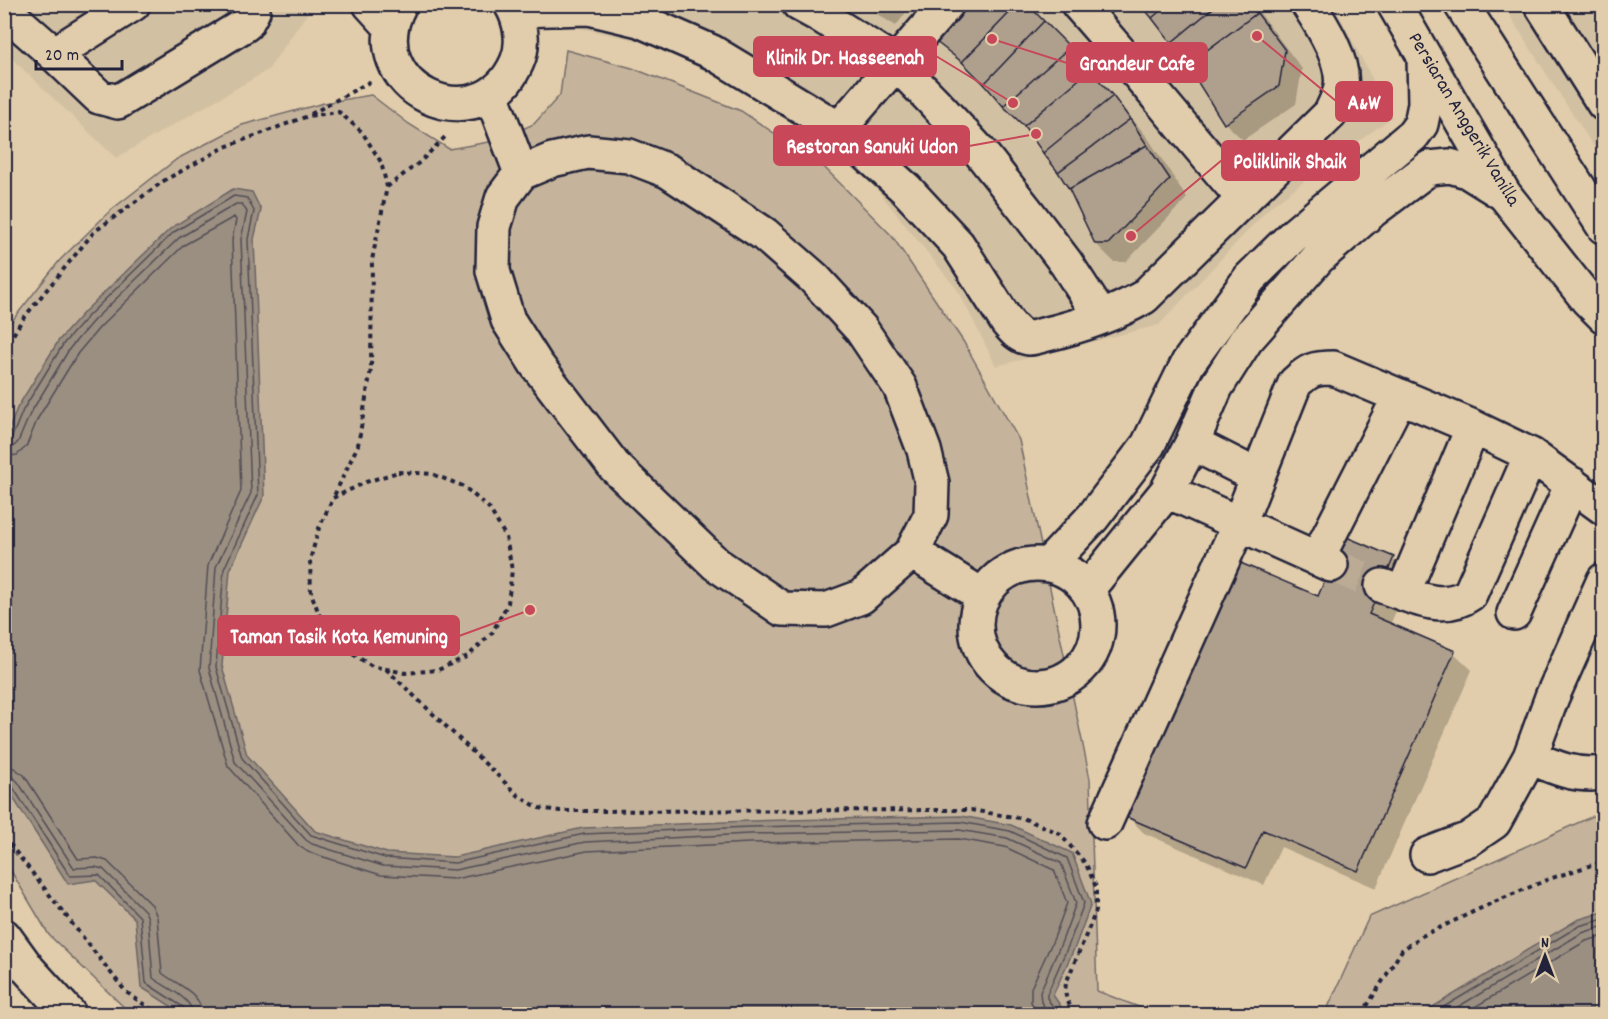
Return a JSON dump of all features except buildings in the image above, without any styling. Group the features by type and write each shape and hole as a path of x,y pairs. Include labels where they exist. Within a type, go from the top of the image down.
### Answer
{"street":[{"path":"54,54 133,4"},
{"path":"4,10 99,97 118,102 246,24 253,11 250,4"},
{"path":"799,4 896,63 981,153 1066,263 1101,317"},
{"path":"839,129 947,4"},
{"path":"1078,4 1244,199"},
{"path":"387,12 391,54 396,67 408,85 424,97 444,103 478,99 502,86 512,73 519,58 521,34 513,7 589,6 639,20 712,52 839,129 906,189 958,245 1016,333 1029,338 1101,317 1144,297 1331,113 1341,88 1341,69 1324,28 1308,4"},
{"name":"Persiaran Anggerik Vanilla","path":"1394,4 1504,194 1587,299 1604,316"},
{"path":"1461,4 1604,227"},
{"path":"1541,4 1594,67 1604,104"},
{"path":"1048,565 1093,517 1148,445 1188,363 1250,278 1294,235 1413,135 1421,124 1425,104 1424,57"},
{"path":"478,99 521,173"},
{"path":"588,152 629,156 668,171 764,234 814,278 861,329 900,387 924,450 932,483 931,515 912,552 861,597 826,610 783,609 716,564 614,466 536,364 508,320 493,271 495,227 504,197 521,173 552,160 588,152"},
{"path":"1087,590 1167,491 1192,443 1216,387 1246,340 1318,258 1373,210 1429,168 1450,166 1467,171 1504,194"},
{"path":"1105,823 1239,524 1295,383 1305,374 1316,368 1333,368 1473,427 1531,455 1604,508"},
{"path":"1167,491 1324,562 1400,396"},
{"path":"1473,427 1393,589 1426,602 1440,603 1460,601 1470,594 1531,455"},
{"path":"1192,443 1257,476"},
{"path":"1514,613 1572,484"},
{"path":"912,552 983,596"},
{"path":"1033,564 1048,565 1070,574 1087,590 1095,603 1098,633 1087,662 1076,673 1063,681 1048,685 1033,686 1017,683 1004,677 983,655 975,626 977,610 983,596 1004,574 1017,567 1033,564"},
{"path":"1428,855 1469,838 1494,822 1530,757 1552,696 1604,580"},
{"path":"1530,757 1563,772 1589,775 1604,773"},
{"path":"4,936 28,969 69,1014"}],"path":[{"path":"4,350 22,320 94,232 165,180 215,153 308,116 396,67"},
{"path":"387,187 420,162 478,99"},
{"path":"308,116 339,112 362,132 381,162 387,187 372,261 371,369 358,445 333,498 319,528 310,560 310,593 323,624 344,649 372,666 405,674 438,670 468,656 492,633 508,603 512,570 506,537 489,508 463,486 432,474 398,472 366,482 333,498"},
{"path":"386,669 519,796 539,808 560,811 971,810 1025,819 1059,833 1086,864 1096,887 1096,911 1066,982 1064,995 1069,1006 1080,1014"},
{"path":"4,837 126,992 158,1014"},
{"path":"1362,1014 1402,950 1422,936 1549,879 1604,861"}],"shaded area":[{"path":"4,5 313,5 268,70 116,158 5,52"},
{"path":"565,5 1334,5 1392,117 1271,206 1159,325 996,366 959,292 874,186 780,108 648,43 566,25"},
{"path":"1503,5 1603,5 1603,161 1544,70"},
{"path":"566,50 632,68 741,111 822,165 892,236 963,341 1019,440 1090,779 1097,991 1157,1014 131,1014 49,935 5,861 4,331 60,260 111,210 177,159 242,125 324,103 371,95 409,124 449,149 495,141 534,124 560,95"},
{"path":"1603,814 1603,1014 1325,1014 1369,917 1593,816"}],"water":[{"path":"233,189 252,192 261,210 254,239 264,496 230,570 222,666 247,755 315,831 387,853 455,857 583,828 961,816 1011,825 1072,853 1091,904 1075,947 1053,995 1066,1014 183,1014 141,987 135,919 95,880 68,884 5,785 5,441 17,408 59,340 84,312 171,228"},
{"path":"1603,912 1603,1014 1421,1014 1577,920"}],"tunnel":[{"path":"1331,565 1382,586"}],"place":[{"name":"A&W","path":"1257,36"},
{"name":"Grandeur Cafe","path":"992,39"},
{"name":"Klinik Dr. Hasseenah","path":"1013,103"},
{"name":"Restoran Sanuki Udon","path":"1036,134"},
{"name":"Poliklinik Shaik","path":"1131,236"},
{"name":"Taman Tasik Kota Kemuning","path":"530,610"}]}
